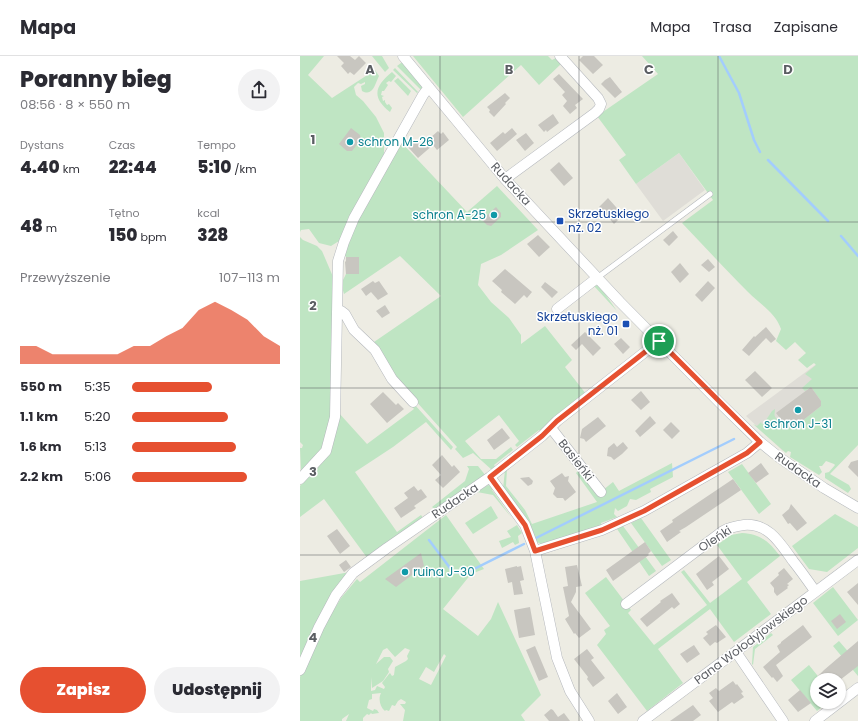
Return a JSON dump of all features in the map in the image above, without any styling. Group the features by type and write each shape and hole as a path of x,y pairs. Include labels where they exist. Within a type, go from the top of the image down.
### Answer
{"street":[{"name":"Rudacka","path":"403,56 505,179 659,341 760,442 780,458 824,488 858,508"},
{"path":"505,179 601,107 598,98 560,56"},
{"path":"300,478 326,451 335,417 338,261 344,242 354,218 423,95 429,87"},
{"path":"557,309 598,278"},
{"path":"337,312 341,311 344,313 352,327 375,350 392,379 413,402"},
{"name":"Rudacka","path":"300,670 319,627 336,595 354,572 410,531 490,477 551,428 557,421 659,341"},
{"name":"Basieńki","path":"551,428 601,492"},
{"path":"535,551 602,530 644,511 747,453 760,442"},
{"path":"490,477 525,525 535,551 559,663 570,690 589,721"},
{"name":"Oleńki","path":"626,604 723,531 742,525 761,527 774,536 815,591"},
{"name":"Pana Wołodyjowskiego","path":"643,721 858,560"},
{"path":"736,652 783,721"},
{"path":"815,721 858,688"}],"lane":[{"path":"598,278 710,194"}],"shaded area":[{"path":"679,153 705,190 663,221 636,184"},
{"path":"822,360 855,400 783,451 746,416"}],"green space":[{"path":"300,56 324,56 308,75 332,98 375,70 379,76 373,89 369,92 362,91 361,86 365,84 365,82 361,84 358,83 354,87 356,95 376,117 384,133 384,156 339,241 331,246 319,243 309,229 301,230 300,232"},
{"path":"372,56 382,56 389,68 385,72"},
{"path":"413,56 548,56 552,60 556,58 561,64 539,85 521,65 463,117"},
{"path":"642,56 858,56 858,445 830,474 849,485 851,489 848,493 825,478 825,473 829,472 835,465 834,464 826,461 822,466 819,466 822,472 819,475 790,457 791,452 788,451 786,453 753,424 757,426 761,422 762,424 764,423 775,409 774,414 776,418 780,418 786,426 792,429 821,406 821,401 811,387 805,391 802,388 812,379 805,374 816,365 814,363 807,368 798,360 806,353 795,342 786,350 776,341 781,329 779,323 682,223 713,200 679,153 636,184 619,160 626,155 597,116 658,74"},
{"path":"403,63 423,87 422,91 397,66"},
{"path":"395,68 418,92 417,93 393,70"},
{"path":"392,72 396,76 391,82 389,81 386,83 388,85 384,91 382,91 381,95 384,96 382,97 383,101 385,100 387,105 389,104 392,108 390,112 380,101 378,92 382,82"},
{"path":"398,78 411,91 408,96 394,81"},
{"path":"400,141 467,212 497,186 538,230 501,255 481,264 478,285 491,302 509,318 521,335 521,344 545,326 572,360 565,367 586,394 541,431 539,430 517,447 515,445 519,441 499,415 465,441 481,459 496,459 511,447 513,450 494,465 496,468 492,470 473,453 463,458 455,449 457,447 389,371 374,342 441,296 400,256 344,294 341,284 346,274 359,274 359,258 346,257 344,254 355,222"},
{"path":"300,237 303,240 317,246 322,251 334,279 330,428 322,449 301,472 300,448 302,448 303,445 300,442"},
{"path":"598,285 601,288 617,311 594,286"},
{"path":"414,404 453,447 451,450 426,422 393,447 355,472 397,532 421,515 424,519 368,559 324,499 300,517 300,486 326,455 338,412 367,444 414,409 411,405"},
{"path":"520,458 521,459 507,469 506,486 525,510 532,524 597,502 576,473 579,470 600,497 603,495 603,490 613,482 619,491 672,463 673,477 650,489 651,492 636,500 630,499 627,506 618,511 615,508 614,514 617,517 601,523 602,527 543,545 537,542 529,524 503,489 505,470"},
{"path":"742,464 771,504 759,514 728,472"},
{"path":"467,466 478,466 486,476 436,510 432,507 465,481 469,469"},
{"path":"488,485 494,489 492,490 511,517 493,495 477,492"},
{"path":"491,506 498,518 473,534 465,523"},
{"path":"835,514 858,527 858,548 827,572 809,569 792,546"},
{"path":"446,515 484,569 471,574 443,609 478,636 491,619 498,602 541,695 521,715 525,721 403,721 405,710 400,704 405,704 406,702 401,699 395,706 392,705 389,711 385,711 380,703 381,693 372,694 372,699 369,700 367,708 373,711 374,709 377,710 379,713 367,714 363,718 363,721 346,721 349,714 342,719 342,721 300,721 300,677 326,623 341,598 357,579 360,582","holes":["387,648 395,657 405,648 410,650 407,656 408,659 395,667 394,675 392,676 390,673 389,674 382,683 385,687 384,689 377,686 375,690 371,691 371,677 372,688 383,681 389,672 388,669 393,661 390,657 384,657 376,664 383,650","444,654 446,656 431,685 419,679 426,667 434,672"]},
{"path":"641,518 671,560 662,566 631,523"},
{"path":"517,525 522,533 518,536 519,543 515,545 513,542 502,548 499,541 511,537 507,531"},
{"path":"623,526 656,571 649,576 617,529"},
{"path":"742,533 754,535 764,540 780,556 747,582 771,614 734,642 710,609 658,649 683,683 647,711 597,645 606,634 604,630 610,626 585,593 606,577 631,610 628,613 654,645 707,605 681,572 684,570 710,603 742,579 717,545 731,535"},
{"path":"350,572 300,660 300,581"},
{"path":"833,587 858,620 838,636 813,603"},
{"path":"771,633 773,635 755,649 753,665 753,647"},
{"path":"839,641 858,663 858,676 833,646"},
{"path":"809,665 815,673 810,673 810,703 791,680"}],"building":[{"path":"337,56 350,56 355,60 359,56 366,63 354,75 350,72 348,74 341,66 344,63"},
{"path":"583,56 594,56 603,65 593,74 579,60"},
{"path":"559,74 583,99 575,105 577,108 570,114 563,106 567,101 562,95 565,92 553,79"},
{"path":"610,77 622,92 615,98 601,84"},
{"path":"505,93 510,98 494,117 489,112 490,110 487,107"},
{"path":"553,114 559,123 547,132 546,130 544,132 538,125"},
{"name":"schron M-26","path":"351,128 360,135 361,139 352,151 347,151 339,144"},
{"path":"512,128 517,134 497,151 490,143 503,132 505,134"},
{"path":"438,131 441,134 443,132 449,140 437,150 433,145 418,158 408,147 416,140 421,146"},
{"path":"526,133 534,143 525,151 516,140"},
{"path":"559,162 573,178 564,186 550,170"},
{"path":"608,198 623,215 614,224 599,207"},
{"name":"schron A-25","path":"496,207 501,213 501,217 491,226 487,225 482,220"},
{"path":"673,231 678,237 669,246 663,240"},
{"path":"538,235 550,247 539,257 527,244"},
{"path":"346,257 359,257 359,274 346,274"},
{"path":"708,259 715,267 709,272 701,265"},
{"path":"680,263 689,274 680,283 671,272"},
{"path":"505,269 532,292 527,298 524,295 515,304 501,292 502,290 492,281"},
{"path":"373,281 375,283 379,281 388,294 378,300 371,292 366,296 361,289"},
{"path":"708,281 715,288 702,302 695,295"},
{"path":"545,282 558,292 552,298 541,287"},
{"path":"385,305 390,313 382,318 376,311"},
{"path":"766,327 776,339 771,343 766,338 749,356 742,350 754,336 755,337"},
{"path":"585,332 601,348 593,356 582,344 576,350 571,345"},
{"path":"621,338 630,347 623,354 614,344"},
{"path":"755,371 772,388 762,397 745,380"},
{"name":"schron J-31","path":"811,387 821,401 821,406 792,429 786,426 776,413"},
{"path":"641,391 650,402 641,410 631,400"},
{"path":"383,392 396,405 398,403 404,409 387,423 370,404"},
{"path":"650,416 656,423 640,437 635,431"},
{"path":"598,417 606,426 586,442 584,439 580,438 582,429"},
{"path":"671,422 680,431 672,439 663,430"},
{"path":"502,428 510,438 494,450 487,440"},
{"path":"623,442 628,448 622,454 614,460 607,456 608,448 614,443 617,447"},
{"path":"442,455 452,467 454,465 460,472 443,488 435,480 441,475 432,465"},
{"path":"858,460 858,477 848,467 851,462"},
{"path":"761,463 769,474 756,483 748,473"},
{"path":"562,473 565,477 569,476 568,481 576,492 565,501 563,498 557,498 553,494 555,488 550,481"},
{"path":"529,477 533,481 532,484 528,486 520,478"},
{"path":"733,479 741,490 679,531 681,532 667,542 660,531 673,522 672,520"},
{"path":"414,486 418,491 421,489 427,497 414,506 416,508 401,518 394,508 408,498 404,493"},
{"path":"791,504 807,523 797,531 790,523 788,524 782,515 789,509"},
{"path":"337,529 350,546 340,554 327,536"},
{"path":"645,542 651,551 648,554 649,555 613,581 606,570"},
{"name":"ruina J-30","path":"421,553 424,566 396,587 385,579"},
{"path":"719,556 729,569 712,582 714,585 707,590 696,574"},
{"path":"346,560 351,567 344,572 339,565"},
{"path":"577,565 582,586 576,587 576,592 571,602 591,629 579,638 575,633 574,634 565,619 569,616 563,587 568,586 565,567"},
{"path":"521,566 524,580 520,581 523,594 514,595 512,582 508,583 505,569"},
{"path":"784,568 793,579 787,584 789,585 787,587 788,588 777,596 770,583"},
{"path":"858,583 858,605 847,592"},
{"path":"672,593 680,604 674,609 672,607 647,627 640,619 661,602 660,601"},
{"path":"530,607 535,635 519,638 514,610"},
{"path":"840,614 846,622 837,629 831,621"},
{"path":"716,625 726,637 710,646 703,638 708,634 706,632"},
{"path":"803,625 812,637 776,665 783,676 777,682 763,667 780,652 777,646"},
{"path":"858,641 858,666 846,675 846,673 821,673"},
{"path":"694,645 700,654 687,663 680,654"},
{"path":"535,646 548,677 539,681 526,650"},
{"path":"587,649 594,658 591,660 605,678 593,687 587,679 588,677 574,659"},
{"path":"733,681 743,692 741,693 744,697 734,704 732,702 718,712 709,701 713,698 709,693 716,688 719,691"},
{"path":"800,690 810,704 798,712 788,700"},
{"path":"617,693 627,707 618,714 608,701"},
{"path":"693,705 701,715 693,721 670,721"},
{"path":"551,709 558,717 564,713 570,721 549,721 544,715"}],"waterway":[{"path":"719,56 739,93 754,140 760,152"},
{"path":"768,160 828,221"},
{"path":"841,236 858,256"},
{"path":"536,538 734,439"},
{"path":"429,540 453,572 466,573 524,544"}],"place":[{"name":"schron M-26","path":"350,142"},
{"name":"schron A-25","path":"494,215"},
{"name":"Skrzetuskiego nż. 02","path":"560,221"},
{"name":"Skrzetuskiego nż. 01","path":"626,324"},
{"name":"schron J-31","path":"798,410"},
{"name":"ruina J-30","path":"405,572"}],"route":[{"path":"659,341 760,442 747,453 644,511 602,530 535,551 525,525 490,477 542,436 557,421 659,341"}]}
